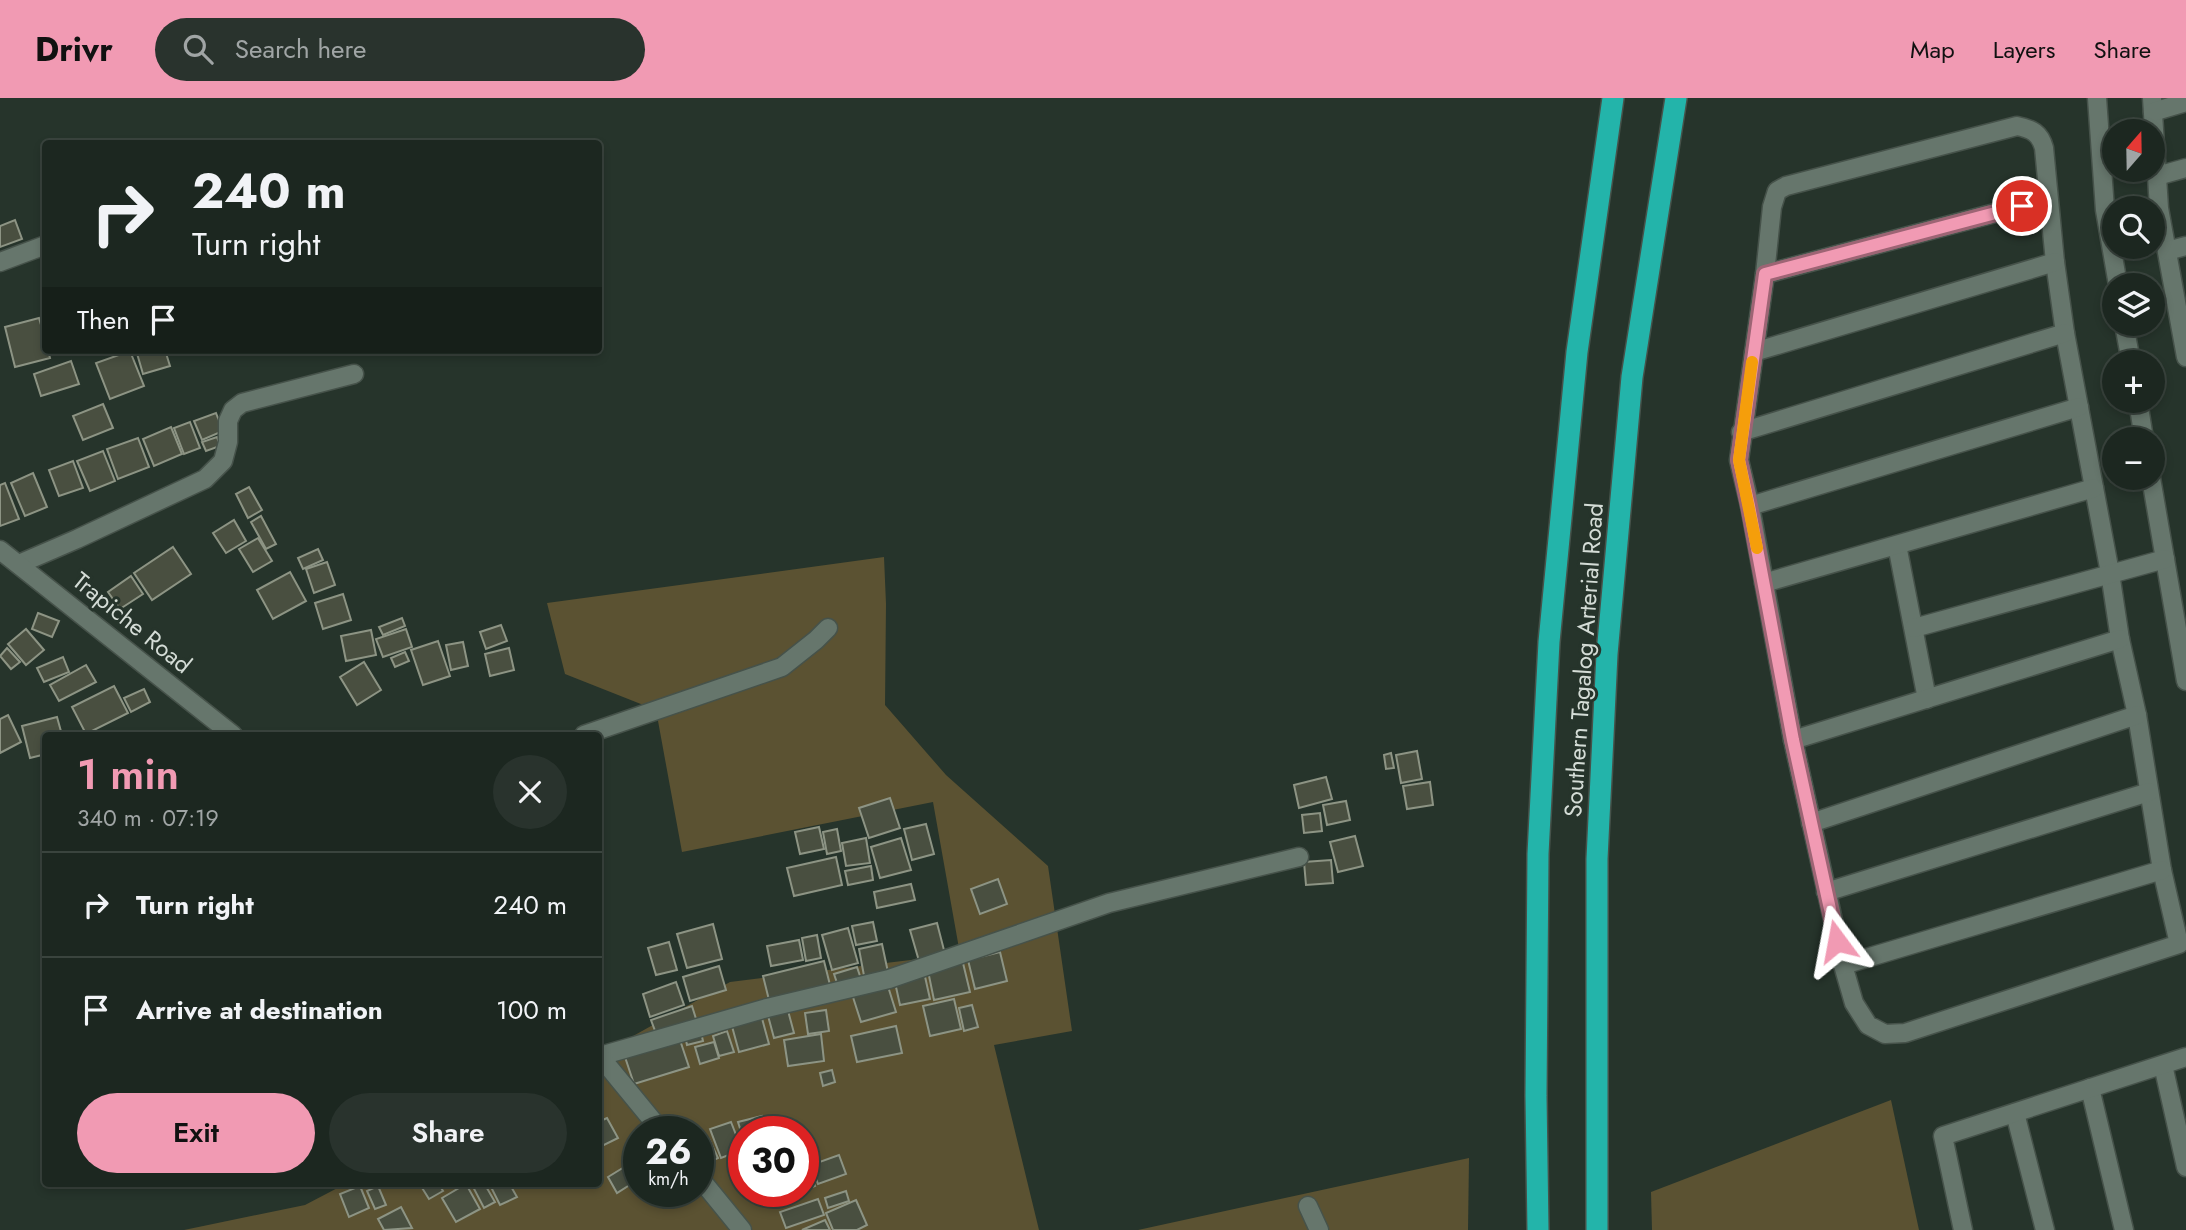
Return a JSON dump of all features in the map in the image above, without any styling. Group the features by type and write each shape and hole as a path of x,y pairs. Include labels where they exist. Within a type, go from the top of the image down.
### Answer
{"highway":[{"name":"Southern Tagalog Arterial Road","path":"1538,1230 1538,854 1549,642 1577,352 1613,98"},
{"name":"Southern Tagalog Arterial Road","path":"1597,1230 1597,859 1607,654 1632,377 1676,98"}],"street":[{"path":"2097,98 2105,210 2116,273"},
{"path":"2152,105 2186,102"},
{"path":"2017,126 2036,132 2041,138 2048,199 2065,333 2120,639 2137,715 2162,870 2183,943 1905,1033 1885,1034 1868,1025 1854,1003 1843,965 1793,740 1739,460 1772,207 1777,191 1786,186 2017,126"},
{"path":"2165,174 2186,168"},
{"path":"2157,182 2159,208 2184,331 2186,357"},
{"path":"1765,274 2048,199"},
{"path":"0,262 42,246"},
{"path":"2167,251 2186,246"},
{"path":"1754,352 2055,262"},
{"path":"1741,432 2065,333"},
{"path":"19,564 205,479 223,461 228,442 228,421 233,410 242,403 354,374"},
{"path":"1749,506 2079,407"},
{"path":"1763,583 2094,488"},
{"path":"2153,490 2186,681"},
{"path":"1897,545 1927,699"},
{"name":"Trapiche Road","path":"0,550 229,732"},
{"path":"1914,628 2165,559"},
{"path":"593,732 782,667 828,628"},
{"path":"1793,740 2120,639"},
{"path":"1811,823 2137,715"},
{"path":"1826,892 2149,792"},
{"path":"602,1054 767,1008 889,979 1109,903 1299,857"},
{"path":"1843,965 2162,870"},
{"path":"1963,1230 1943,1136 2186,1057"},
{"path":"602,1059 649,1116"},
{"path":"2164,1065 2186,1167"},
{"path":"2090,1088 2124,1230"},
{"path":"2015,1112 2045,1230"},
{"path":"714,1196 742,1230"},
{"path":"1308,1206 1319,1230"}],"shaded area":[{"path":"884,557 885,705 946,775 1048,866 1072,1031 994,1045 1039,1230 184,1230 305,1205 339,1187 602,1187 602,1053 730,982 960,954 933,802 682,852 656,710 565,674 547,603"},
{"path":"1891,1100 1919,1230 1652,1230 1651,1192"},
{"path":"1469,1158 1468,1230 1138,1230"}],"building":[{"path":"15,220 22,239 0,247 0,226"},
{"path":"39,318 42,328 42,354 49,354 50,358 15,367 5,327"},
{"path":"122,354 131,354 144,386 110,399 96,363"},
{"path":"137,354 166,354 170,366 143,374"},
{"path":"71,361 79,384 41,396 34,374"},
{"path":"103,404 113,428 83,440 73,416"},
{"path":"216,413 223,431 202,440 194,421"},
{"path":"190,422 200,448 184,454 174,428"},
{"path":"171,427 182,454 154,466 143,439"},
{"path":"217,437 220,446 206,451 202,442"},
{"path":"138,438 149,467 118,479 107,449"},
{"path":"103,451 115,481 90,491 77,461"},
{"path":"73,461 83,488 59,496 49,470"},
{"path":"33,473 47,507 25,516 11,483"},
{"path":"5,483 19,519 0,526 0,485"},
{"path":"249,487 262,510 248,518 236,494"},
{"path":"261,516 276,544 266,549 251,522"},
{"path":"234,520 246,541 226,553 213,533"},
{"path":"258,538 272,561 253,572 239,549"},
{"path":"173,547 191,574 152,600 134,573"},
{"path":"318,549 323,560 303,569 298,558"},
{"path":"327,562 335,585 314,593 306,569"},
{"path":"290,572 306,601 273,619 257,590"},
{"path":"131,576 143,594 120,609 108,592"},
{"path":"343,594 351,620 323,629 315,603"},
{"path":"38,613 59,621 52,637 32,629"},
{"path":"402,618 405,626 383,635 379,627"},
{"path":"501,625 507,641 486,649 480,632"},
{"path":"26,629 44,650 26,665 8,644"},
{"path":"406,629 412,647 383,657 376,639"},
{"path":"371,630 376,655 346,661 341,636"},
{"path":"438,641 450,676 423,685 411,650"},
{"path":"463,642 468,666 451,670 446,645"},
{"path":"7,648 20,662 11,669 0,656"},
{"path":"509,648 514,670 490,676 485,654"},
{"path":"405,652 409,661 395,667 391,658"},
{"path":"63,657 69,672 44,682 37,668"},
{"path":"364,662 381,690 357,705 340,677"},
{"path":"86,665 96,682 59,701 50,685"},
{"path":"114,686 128,713 85,732 72,707"},
{"path":"144,689 150,702 131,712 124,698"},
{"path":"8,715 21,742 0,753 0,719"},
{"path":"57,717 61,732 42,732 42,755 30,758 22,726"},
{"path":"1417,751 1422,779 1401,783 1396,755"},
{"path":"1391,753 1394,768 1386,769 1384,755"},
{"path":"1326,777 1332,799 1299,808 1294,785"},
{"path":"1430,782 1433,805 1407,809 1403,786"},
{"path":"890,798 900,828 869,838 859,808"},
{"path":"1346,801 1350,820 1327,825 1323,805"},
{"path":"1320,813 1322,831 1304,833 1302,815"},
{"path":"926,824 934,854 912,860 904,829"},
{"path":"819,827 824,849 800,854 795,832"},
{"path":"837,829 841,851 827,854 823,832"},
{"path":"1355,836 1363,866 1338,872 1330,842"},
{"path":"866,838 870,863 846,866 842,843"},
{"path":"901,838 911,870 880,878 871,847"},
{"path":"836,857 842,885 794,896 787,868"},
{"path":"1331,860 1333,883 1306,885 1304,862"},
{"path":"871,866 873,880 848,885 845,871"},
{"path":"998,879 1007,904 980,914 971,889"},
{"path":"911,884 915,900 877,908 874,892"},
{"path":"873,922 877,941 856,945 852,926"},
{"path":"937,923 945,954 919,961 910,930"},
{"path":"713,924 722,959 687,968 677,934"},
{"path":"848,928 858,963 832,970 822,935"},
{"path":"817,935 821,958 806,961 802,938"},
{"path":"799,940 803,960 771,966 767,946"},
{"path":"669,942 677,970 656,975 648,948"},
{"path":"882,944 889,977 865,981 859,949"},
{"path":"1000,952 1007,981 975,989 968,960"},
{"path":"824,961 831,989 770,1004 763,976"},
{"path":"963,963 970,992 934,1000 928,971"},
{"path":"719,966 726,990 690,1001 683,977"},
{"path":"857,967 862,982 839,989 834,974"},
{"path":"924,972 930,999 900,1005 894,978"},
{"path":"886,980 896,1012 861,1022 851,991"},
{"path":"676,982 684,1005 650,1017 643,994"},
{"path":"954,999 961,1029 930,1036 923,1006"},
{"path":"972,1005 978,1027 964,1031 959,1008"},
{"path":"692,1006 697,1022 657,1036 651,1020"},
{"path":"787,1007 794,1033 774,1038 767,1012"},
{"path":"826,1010 829,1031 808,1034 805,1013"},
{"path":"760,1011 769,1044 739,1052 730,1019"},
{"path":"896,1026 902,1053 857,1062 851,1036"},
{"path":"700,1028 703,1041 687,1045 684,1032"},
{"path":"727,1031 734,1052 719,1056 713,1036"},
{"path":"678,1034 689,1067 634,1084 623,1051"},
{"path":"821,1034 824,1061 788,1066 784,1040"},
{"path":"714,1042 719,1058 700,1064 695,1047"},
{"path":"832,1070 835,1082 823,1086 820,1073"},
{"path":"607,1118 618,1138 602,1146 602,1120"},
{"path":"728,1123 728,1155 721,1158 714,1140 714,1128"},
{"path":"839,1155 846,1174 819,1184 819,1162"},
{"path":"623,1168 623,1189 617,1193 608,1177"},
{"path":"360,1187 369,1208 349,1217 340,1194"},
{"path":"378,1187 386,1205 375,1209 367,1191"},
{"path":"422,1187 440,1187 443,1191 429,1199"},
{"path":"461,1187 468,1187 480,1209 456,1222 442,1198"},
{"path":"473,1187 486,1187 495,1202 484,1208"},
{"path":"491,1187 511,1187 517,1197 500,1205"},
{"path":"846,1191 849,1201 828,1208 825,1198"},
{"path":"856,1200 867,1225 857,1230 833,1230 826,1213"},
{"path":"819,1202 824,1215 786,1228 780,1212 795,1207 819,1207"},
{"path":"401,1207 412,1228 384,1230 378,1219"},
{"path":"825,1220 830,1230 802,1230"}],"slow traffic":[{"path":"1752,362 1739,460 1757,548"}],"route":[{"path":"1837,941 1793,740 1739,460 1765,274 2022,206"}]}
